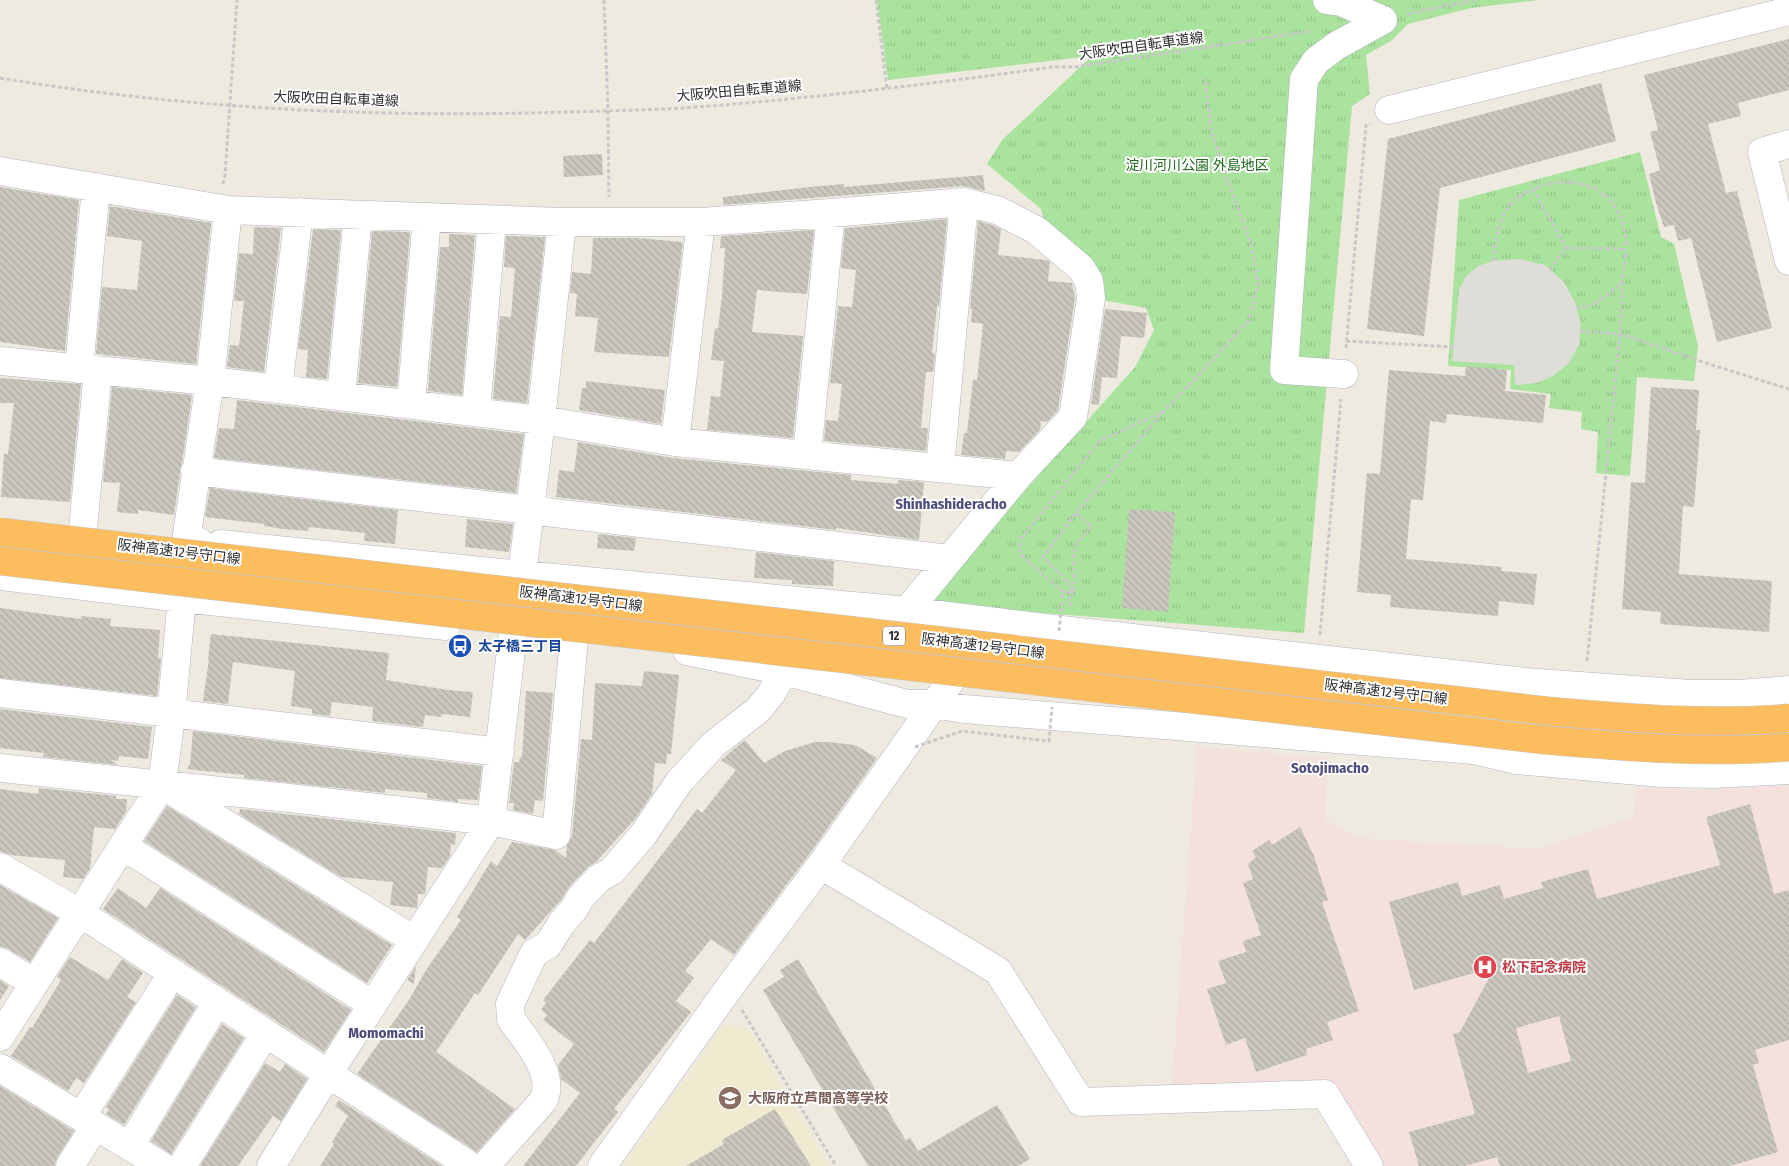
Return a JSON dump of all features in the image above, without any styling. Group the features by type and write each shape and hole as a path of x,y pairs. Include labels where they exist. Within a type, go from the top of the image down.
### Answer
{"highway":[{"name":"阪神高速12号守口線","path":"0,532 1548,711 1634,719 1699,722 1789,718"},
{"name":"阪神高速12号守口線","path":"0,561 1545,740 1632,748 1698,751 1789,747"}],"street":[{"path":"1327,0 1341,2 1383,20"},
{"path":"1388,110 1789,11"},
{"path":"1344,374 1284,370 1304,79 1316,61 1336,46 1383,20"},
{"path":"1789,144 1762,152 1789,261"},
{"path":"0,171 96,188 224,201 299,212 492,220 702,222 964,202 997,210 1036,230 1081,268 1089,281 1091,298 1073,417 1018,476 907,611"},
{"path":"83,529 96,188"},
{"path":"0,1037 162,785 182,598 192,541 195,472 210,381 224,201"},
{"path":"940,468 964,202"},
{"path":"278,389 299,212"},
{"path":"807,455 831,213"},
{"path":"341,396 358,214"},
{"path":"411,404 427,217"},
{"path":"476,412 492,220"},
{"path":"271,1166 491,821 541,420 562,222"},
{"path":"675,442 702,222"},
{"path":"0,361 210,381 411,404 541,420 675,442 1018,476"},
{"path":"195,472 949,559"},
{"path":"0,519 522,575 907,611 994,621 1064,635 1525,682 1690,694 1738,694 1789,690"},
{"path":"0,576 182,598 683,650 784,671 907,704 933,704 974,710 1474,750 1515,760 1661,773 1713,774 1789,770"},
{"path":"602,1166 729,988 821,865 933,704 994,621"},
{"path":"0,768 491,821 556,835 574,639"},
{"path":"0,868 80,913 265,1034 476,1165 543,1101 547,1094 542,1066 511,1019 509,1012 510,1004 534,953 548,945 580,898 599,878 612,871 643,835 679,782 714,744 758,710 771,694 784,671"},
{"path":"0,694 500,752"},
{"path":"162,785 414,940"},
{"path":"123,846 373,1004"},
{"path":"821,865 998,971 1080,1102 1325,1094 1369,1166"},
{"path":"0,962 34,983"},
{"path":"70,1166 88,1122 172,974"},
{"path":"130,1146 217,1002"},
{"path":"182,1166 265,1034"},
{"path":"0,1068 162,1166"}],"path":[{"path":"224,201 237,0"},
{"path":"604,0 609,222"},
{"path":"876,0 887,89"},
{"path":"1383,20 1475,0"},
{"name":"大阪吹田自転車道線","path":"0,78 65,88 230,106 414,114 514,114 608,111 682,108 887,89 1053,67 1075,67 1314,31"},
{"path":"1064,635 1070,584 1043,557 1076,513 1164,411 1248,321 1258,285 1251,244 1211,129 1205,78"},
{"path":"1493,262 1498,229 1512,203 1534,189 1569,181 1594,188 1607,198 1616,209 1623,224 1626,249 1622,282 1620,334 1586,665"},
{"path":"1534,189 1566,248"},
{"path":"1566,248 1626,249"},
{"path":"1550,269 1566,248"},
{"path":"1577,308 1594,304 1622,282"},
{"path":"1580,331 1620,334 1789,389"},
{"path":"1346,341 1454,347"},
{"path":"1076,513 1091,526 1076,545 1074,553 1074,593 1063,592 1020,555 1022,538 1100,441 1164,411"},
{"path":"1063,592 1064,635"},
{"path":"915,747 962,732 1049,741 1052,704"},
{"path":"1042,726 1052,727"},
{"path":"910,755 919,740"},
{"path":"729,988 836,1166"}],"shaded area":[{"path":"1520,259 1545,265 1563,281 1575,302 1581,324 1579,345 1568,364 1553,376 1537,383 1515,385 1514,365 1452,361 1459,290 1466,276 1478,266 1493,261"},
{"name":"松下記念病院","path":"1197,747 1328,758 1325,819 1357,838 1539,849 1633,818 1636,788 1707,790 1789,785 1789,1166 1379,1166 1328,1085 1172,1085"},
{"name":"大阪府立芦間高等学校","path":"724,1024 749,1029 829,1166 623,1166"}],"green space":[{"name":"淀川河川公園 外島地区","path":"877,0 1540,0 1471,8 1408,24 1391,41 1366,55 1370,94 1352,106 1304,633 924,604 1135,367 1154,330 1146,308 1097,299 1047,232 1041,209 987,164 1002,140 1092,56 888,80"},
{"path":"1640,152 1661,237 1674,244 1698,346 1694,381 1637,377 1630,476 1596,473 1598,432 1581,429 1582,412 1549,408 1551,394 1510,389 1511,370 1448,366 1459,200"}],"building":[{"path":"1789,39 1789,90 1738,103 1741,116 1708,124 1726,193 1737,191 1772,328 1717,342 1691,238 1678,241 1674,225 1664,227 1656,203 1649,174 1660,170 1650,132 1658,130 1644,75"},
{"path":"1601,83 1616,141 1440,188 1424,336 1367,329 1388,139"},
{"path":"602,154 603,175 564,177 563,156"},
{"path":"983,175 985,191 963,186 723,205 723,197 809,187 844,184 844,187"},
{"path":"0,187 79,200 65,351 0,342"},
{"path":"110,206 211,223 196,364 96,354 102,287 137,290 142,241 107,236"},
{"path":"947,219 939,306 937,306 932,353 935,354 933,372 926,372 921,428 928,428 926,451 824,441 826,420 838,421 842,384 830,383 838,306 852,307 856,270 841,268 845,228"},
{"path":"978,221 1001,229 998,255 1047,260 1050,262 1048,281 1072,283 1075,298 1058,410 1047,422 1041,421 1040,430 1019,452 1006,451 1005,459 961,455 964,433 967,433 973,380 977,380 983,324 971,322 972,309 970,309"},
{"path":"254,227 281,228 264,372 227,367 230,345 239,346 244,301 234,301 239,253 253,254"},
{"path":"313,229 341,230 327,379 306,377 308,350 298,349"},
{"path":"814,230 807,294 757,290 752,332 803,336 793,438 707,430 711,396 720,397 724,361 711,360 715,328 718,329 722,296 725,248 720,248 721,236"},
{"path":"372,232 410,232 397,387 358,383"},
{"path":"449,234 475,235 462,395 428,391 440,247 449,247"},
{"path":"506,236 545,237 527,403 493,399 500,316 511,317 515,268 504,267"},
{"path":"593,238 637,238 683,242 669,357 594,352 598,318 575,316 577,294 570,293 572,272 591,274"},
{"path":"1105,309 1147,313 1144,338 1121,336 1117,378 1102,377 1099,405 1091,404"},
{"path":"1466,366 1507,370 1505,391 1546,395 1543,423 1447,414 1446,423 1430,421 1423,500 1411,499 1406,559 1502,567 1501,571 1537,574 1534,605 1499,601 1498,616 1390,607 1391,595 1357,592 1367,473 1380,474 1389,370 1465,376"},
{"path":"0,378 81,384 70,502 1,497 4,454 8,454 14,403 0,403"},
{"path":"586,381 665,390 661,424 579,410 582,388 586,388"},
{"path":"112,387 192,395 174,515 138,510 138,514 117,512 120,483 103,482"},
{"path":"1651,387 1699,390 1696,430 1700,430 1694,507 1683,506 1679,574 1772,581 1769,632 1660,624 1661,612 1622,609 1631,482 1645,483"},
{"path":"237,400 524,434 516,493 214,458 219,428 234,429"},
{"path":"578,442 673,458 851,475 851,480 898,484 898,480 924,482 919,540 836,528 836,530 556,497 559,470 574,472"},
{"path":"210,488 398,510 395,544 364,541 365,533 309,527 308,531 283,529 264,526 264,524 205,517"},
{"path":"1129,509 1175,512 1168,612 1122,608"},
{"path":"467,519 513,524 509,552 465,547"},
{"path":"598,534 636,538 634,551 597,548"},
{"path":"756,552 834,561 833,586 792,584 792,580 754,578"},
{"path":"0,608 81,619 81,616 111,619 110,626 160,630 158,658 161,658 157,696 0,678"},
{"path":"211,634 389,653 386,680 473,692 470,717 442,714 441,717 425,715 423,727 372,721 373,707 332,702 330,716 312,714 312,709 291,706 295,671 233,662 228,704 203,701"},
{"path":"644,671 679,675 671,754 667,754 666,764 655,763 652,794 635,819 596,862 588,867 569,887 561,900 525,940 518,934 478,995 475,993 436,1052 515,1109 477,1152 357,1074 409,1000 426,970 461,920 457,917 491,861 497,866 512,842 555,850 566,858 567,845 572,836 581,739 592,740 595,683 642,686"},
{"path":"526,691 553,693 543,801 535,800 533,814 513,810 514,803 509,803 514,762 519,762 520,757 522,757"},
{"path":"0,709 152,727 148,759 119,756 118,761 111,760 118,765 43,757 44,753 0,748"},
{"path":"193,731 482,766 478,800 458,799 458,802 427,798 427,793 385,789 385,793 244,778 244,775 187,769 190,764"},
{"path":"745,740 764,763 785,751 815,742 855,745 877,758 808,856 734,955 711,939 685,971 694,978 676,1001 691,1012 614,1109 618,1112 576,1166 523,1166 580,1093 561,1079 558,1065 574,1044 543,1020 547,1015 541,1010 546,1003 543,1000 590,940 594,943 697,809 702,813 736,770 721,760"},
{"path":"39,788 116,796 116,799 127,799 127,810 115,829 94,827 90,869 83,879 63,877 65,860 10,855 0,851 0,789 38,794"},
{"path":"1750,804 1774,894 1789,890 1789,1040 1755,1050 1759,1063 1753,1065 1778,1152 1730,1166 1500,1166 1497,1157 1465,1166 1419,1166 1409,1132 1475,1114 1453,1034 1460,1032 1495,967 1414,990 1389,902 1458,882 1462,896 1500,885 1504,899 1543,888 1541,882 1588,869 1597,899 1720,865 1706,817","holes":["1559,1016 1571,1061 1528,1073 1516,1028"]},
{"path":"167,806 392,945 367,983 144,841"},
{"path":"240,809 456,833 455,845 451,844 450,856 442,868 428,867 425,894 418,894 417,908 390,905 393,882 341,877 239,814"},
{"path":"1300,827 1314,856 1328,900 1322,902 1359,1011 1327,1022 1333,1040 1306,1049 1307,1055 1256,1072 1245,1038 1226,1045 1207,989 1226,983 1218,961 1246,952 1243,941 1261,935 1243,883 1253,879 1248,864 1256,857 1252,851 1269,840 1272,845"},
{"path":"0,885 58,918 30,962 0,946"},
{"path":"118,888 146,908 160,888 351,1010 324,1052 103,909"},
{"path":"70,957 108,980 122,959 143,973 127,997 136,1002 84,1083 76,1078 68,1091 11,1056 30,1027 32,1028 61,980 57,977"},
{"path":"798,959 906,1141 910,1137 918,1151 997,1105 1030,1159 1018,1166 868,1166 763,990 784,977 780,970"},
{"path":"416,966 414,984 407,980"},
{"path":"0,980 9,986 0,1000"},
{"path":"177,995 196,1007 124,1125 106,1114 109,1110 106,1107"},
{"path":"222,1024 244,1038 171,1154 151,1141"},
{"path":"265,1063 280,1072 285,1064 307,1079 281,1121 273,1116 238,1166 200,1166"},
{"path":"0,1086 74,1131 54,1166 0,1166"},
{"path":"339,1100 442,1166 320,1166 348,1116 335,1106"},
{"path":"775,1109 811,1166 686,1166 724,1144 722,1140"}],"place":[{"name":"太子橋三丁目","path":"460,646"},
{"name":"松下記念病院","path":"1485,967"},
{"name":"大阪府立芦間高等学校","path":"730,1098"}],"district":[{"name":"Shinhashideracho","path":"951,504"},
{"name":"Sotojimacho","path":"1330,768"},
{"name":"Momomachi","path":"386,1033"}]}
